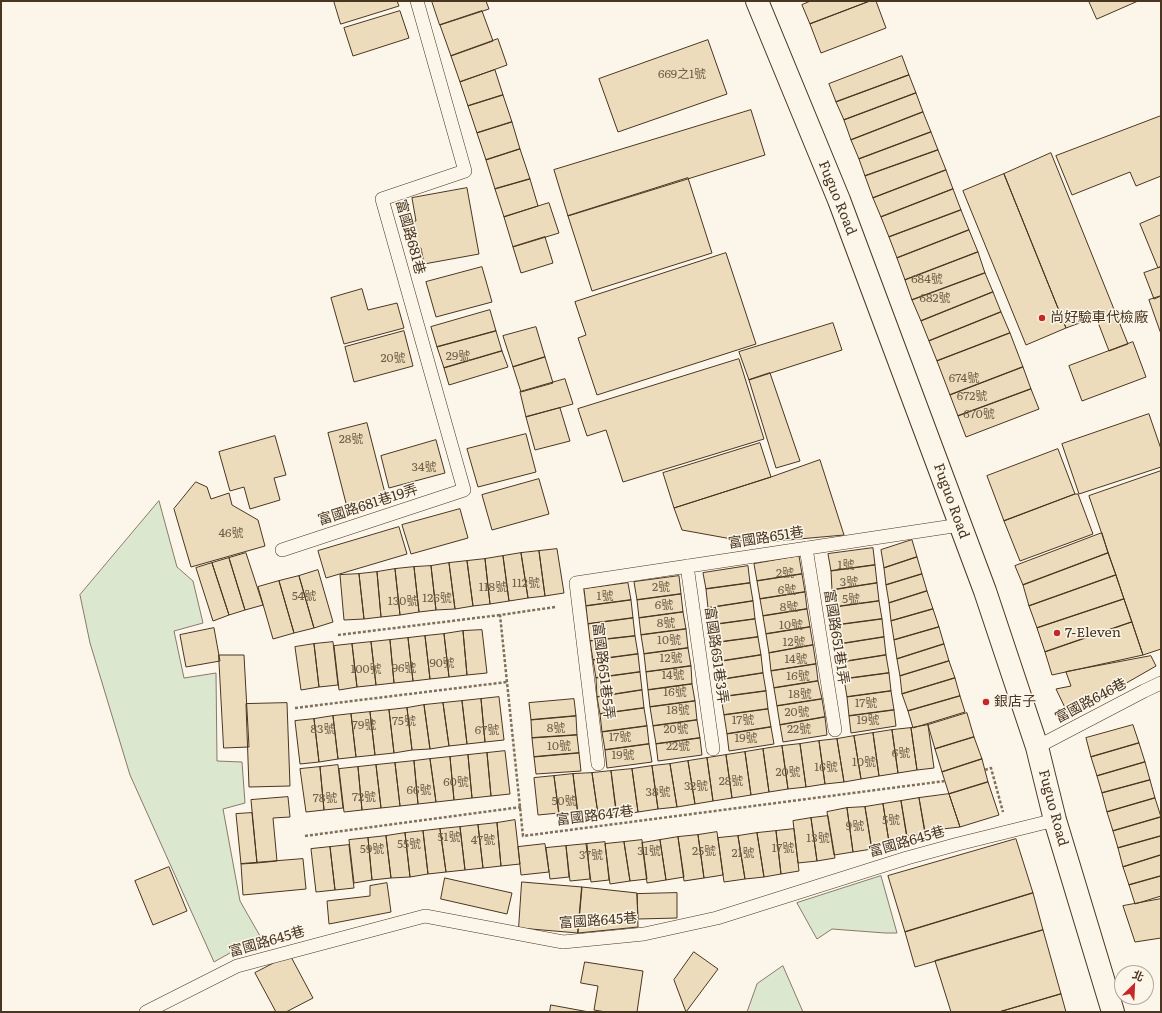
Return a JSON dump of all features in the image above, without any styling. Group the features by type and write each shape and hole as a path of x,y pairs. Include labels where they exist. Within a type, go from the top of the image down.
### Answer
{"street":[{"name":"Fuguo Road","path":"757,1 839,200 985,592 1037,747 1055,820 1113,1012"}],"lane":[{"name":"富國路681巷","path":"417,1 465,171 382,199 464,490"},
{"name":"富國路681巷19弄","path":"282,550 464,490"},
{"name":"富國路651巷","path":"576,583 960,525"},
{"name":"富國路651巷1弄","path":"806,548 835,730"},
{"name":"富國路651巷3弄","path":"687,566 713,749"},
{"name":"富國路651巷5弄","path":"576,583 598,764"},
{"name":"富國路646巷","path":"1037,747 1161,683"},
{"name":"富國路645巷","path":"146,1012 237,966 425,916 563,942 644,934 717,918 907,858 1055,820"}],"path":[{"path":"338,635 555,607"},
{"name":"富國路647巷","path":"500,615 523,836 945,781"},
{"path":"295,708 507,682"},
{"path":"985,770 991,768 1009,832"},
{"path":"305,836 521,807"}],"green space":[{"path":"159,501 177,567 193,581 203,623 174,631 184,678 216,673 217,761 242,762 245,803 223,809 240,901 260,936 214,962 130,775 90,643 80,595"},
{"path":"881,876 897,933 832,929 817,939 797,903"},
{"path":"783,966 803,1012 747,1012 757,984"}],"building":[{"path":"334,1 397,1 399,6 341,24"},
{"path":"432,1 486,1 489,9 440,25"},
{"path":"811,1 870,1 810,24 802,5"},
{"path":"870,1 876,1 886,28 821,53 810,24"},
{"path":"1089,1 1138,1 1097,19"},
{"path":"400,11 409,38 353,56 344,28"},
{"path":"482,11 493,41 451,56 440,25"},
{"path":"498,39 507,65 460,82 451,56"},
{"path":"708,40 727,94 618,132 599,79"},
{"path":"902,56 909,75 836,102 829,84"},
{"path":"495,70 503,95 468,106 460,82"},
{"path":"909,75 916,93 844,120 836,102"},
{"path":"916,93 923,112 851,140 844,120"},
{"path":"503,95 512,122 477,133 468,106"},
{"path":"751,110 765,155 568,216 554,170"},
{"path":"923,112 931,132 859,159 851,140"},
{"path":"1161,116 1161,176 1136,186 1130,172 1072,195 1056,156"},
{"path":"512,122 520,149 486,160 477,133"},
{"path":"931,132 938,150 865,176 859,159"},
{"path":"520,149 530,179 495,189 486,160"},
{"path":"938,150 946,170 873,198 865,176"},
{"path":"1051,153 1128,344 1109,351 1096,317 1066,328 1004,174"},
{"path":"946,170 953,189 881,217 873,198"},
{"path":"1004,174 1066,328 1026,345 963,191"},
{"path":"688,178 712,253 592,291 568,216"},
{"path":"530,179 538,206 504,217 495,189"},
{"path":"467,188 479,254 424,264 421,248 410,250 405,223 416,221 412,198"},
{"path":"953,189 961,210 889,237 881,217"},
{"path":"549,203 559,233 513,247 504,217"},
{"path":"961,210 969,230 897,258 889,237"},
{"path":"1161,215 1161,266 1158,268 1140,224"},
{"path":"969,230 978,252 905,280 897,258"},
{"path":"545,237 553,263 521,273 513,247"},
{"path":"978,252 985,273 912,300 905,280"},
{"path":"726,253 756,344 597,395 578,338 586,335 575,302"},
{"path":"482,267 492,302 436,317 426,282"},
{"path":"1161,267 1161,296 1154,299 1144,273"},
{"path":"985,273 993,292 921,321 912,300"},
{"path":"362,289 368,310 397,303 404,328 344,344 331,298"},
{"path":"993,292 1001,312 929,341 921,321"},
{"path":"1161,296 1161,334 1149,300"},
{"path":"490,310 496,331 437,347 431,327"},
{"path":"1001,312 1010,333 937,361 929,341"},
{"path":"833,323 842,350 749,380 739,352"},
{"path":"536,327 545,357 513,367 503,336"},
{"path":"404,331 413,366 354,382 345,347"},
{"path":"496,331 502,351 444,368 437,347"},
{"path":"1010,333 1023,367 950,395 937,361"},
{"path":"1133,342 1146,377 1082,401 1069,366"},
{"path":"502,351 508,367 449,385 444,368"},
{"path":"545,357 553,383 521,392 513,367"},
{"path":"739,359 764,439 623,482 606,430 587,436 578,409"},
{"path":"1023,367 1031,389 958,416 950,395"},
{"path":"770,373 800,461 776,468 749,380"},
{"path":"565,379 573,404 526,417 520,392"},
{"path":"1031,389 1039,409 966,437 958,416"},
{"path":"560,408 570,441 535,450 526,417"},
{"path":"1149,414 1161,449 1161,467 1079,494 1062,444"},
{"path":"367,423 387,501 348,511 328,433"},
{"path":"526,434 536,472 478,487 467,449"},
{"path":"275,436 286,475 274,478 280,500 250,509 244,487 230,491 219,452"},
{"path":"436,440 445,473 389,488 381,456"},
{"path":"760,443 771,477 674,508 663,473"},
{"path":"1058,449 1075,494 1004,521 987,476"},
{"path":"820,460 844,535 754,543 682,530 674,508"},
{"path":"1161,471 1161,649 1143,655 1089,496"},
{"path":"539,479 549,514 492,530 482,495"},
{"path":"196,482 207,487 211,499 229,493 232,505 258,520 265,546 191,567 174,509"},
{"path":"1078,494 1093,534 1020,561 1004,521"},
{"path":"460,509 468,538 411,554 402,525"},
{"path":"399,527 407,554 326,578 318,551"},
{"path":"1102,533 1108,553 1023,585 1015,566"},
{"path":"912,540 917,557 884,568 881,550"},
{"path":"873,548 875,565 831,571 828,554"},
{"path":"557,549 564,593 545,596 539,551"},
{"path":"539,551 545,596 528,598 521,553"},
{"path":"246,553 263,605 245,610 229,558"},
{"path":"521,553 528,598 509,601 503,556"},
{"path":"1108,553 1116,575 1029,606 1023,585"},
{"path":"503,556 509,601 490,604 485,559"},
{"path":"799,556 802,574 757,581 754,564"},
{"path":"917,557 922,574 886,585 884,568"},
{"path":"229,558 245,610 229,615 212,563"},
{"path":"485,559 490,604 473,606 467,561"},
{"path":"467,561 473,606 455,609 449,563"},
{"path":"212,563 229,615 213,621 196,568"},
{"path":"449,563 455,609 436,610 431,566"},
{"path":"875,565 877,583 832,590 831,571"},
{"path":"431,566 436,610 419,612 414,567"},
{"path":"748,566 750,583 706,589 703,573"},
{"path":"414,567 419,612 400,615 395,569"},
{"path":"395,569 400,615 381,617 377,572"},
{"path":"318,570 333,622 314,628 299,576"},
{"path":"377,572 381,617 364,619 359,574"},
{"path":"359,574 364,619 344,620 340,575"},
{"path":"802,574 805,592 760,599 757,581"},
{"path":"922,574 927,591 889,603 886,585"},
{"path":"1116,575 1124,599 1037,628 1029,606"},
{"path":"299,576 314,628 294,633 279,581"},
{"path":"679,576 681,594 637,600 634,582"},
{"path":"279,581 294,633 273,639 258,587"},
{"path":"628,583 631,600 586,606 584,589"},
{"path":"750,583 753,601 708,608 706,589"},
{"path":"877,583 879,601 835,607 832,590"},
{"path":"927,591 933,609 891,621 889,603"},
{"path":"805,592 807,609 763,616 760,599"},
{"path":"681,594 683,612 639,618 637,600"},
{"path":"1124,599 1132,622 1045,652 1037,628"},
{"path":"631,600 633,618 588,624 586,606"},
{"path":"753,601 755,619 711,625 708,608"},
{"path":"879,601 882,619 837,625 835,607"},
{"path":"807,609 810,627 766,634 763,616"},
{"path":"933,609 939,627 894,640 891,621"},
{"path":"683,612 686,629 641,635 639,618"},
{"path":"633,618 635,636 590,641 588,624"},
{"path":"755,619 758,637 713,643 711,625"},
{"path":"882,619 884,637 840,644 837,625"},
{"path":"1132,622 1143,655 1052,675 1045,652"},
{"path":"810,627 813,645 769,653 766,634"},
{"path":"939,627 944,644 897,659 894,640"},
{"path":"214,628 220,661 186,667 180,635"},
{"path":"686,629 688,648 644,654 641,635"},
{"path":"482,630 487,673 467,675 463,631"},
{"path":"463,631 467,675 449,677 444,634"},
{"path":"444,634 449,677 430,679 425,636"},
{"path":"425,636 430,679 413,681 408,638"},
{"path":"635,636 638,654 593,660 590,641"},
{"path":"758,637 761,655 716,662 713,643"},
{"path":"884,637 886,655 842,662 840,644"},
{"path":"408,638 413,681 394,683 390,640"},
{"path":"390,640 394,683 376,685 371,642"},
{"path":"333,642 338,685 319,687 314,644"},
{"path":"371,642 376,685 357,687 352,644"},
{"path":"314,644 319,687 301,690 295,647"},
{"path":"352,644 357,687 339,690 334,646"},
{"path":"944,644 949,661 900,676 897,659"},
{"path":"813,645 816,664 771,671 769,653"},
{"path":"688,648 691,666 646,672 644,654"},
{"path":"638,654 640,672 596,678 593,660"},
{"path":"219,655 244,655 249,747 224,748"},
{"path":"761,655 763,673 718,680 716,662"},
{"path":"886,655 889,673 844,679 842,662"},
{"path":"1151,656 1156,666 1069,716 1056,689 1071,686 1066,672"},
{"path":"949,661 955,678 902,694 900,676"},
{"path":"816,664 818,681 774,688 771,671"},
{"path":"691,666 692,684 648,690 646,672"},
{"path":"640,672 642,690 597,697 596,678"},
{"path":"763,673 766,691 721,697 718,680"},
{"path":"889,673 891,691 847,697 844,679"},
{"path":"955,678 960,696 908,711 902,694"},
{"path":"818,681 822,699 777,706 774,688"},
{"path":"692,684 695,701 650,707 648,690"},
{"path":"642,690 644,708 600,714 597,697"},
{"path":"766,691 768,709 724,715 721,697"},
{"path":"891,691 894,710 849,716 847,697"},
{"path":"960,696 965,712 913,728 908,711"},
{"path":"499,697 504,740 485,742 481,699"},
{"path":"481,699 485,742 467,744 462,701"},
{"path":"574,699 576,716 531,720 529,703"},
{"path":"822,699 825,717 780,725 777,706"},
{"path":"462,701 467,744 449,746 443,703"},
{"path":"695,701 697,720 653,726 650,707"},
{"path":"287,703 290,786 249,787 246,704"},
{"path":"443,703 449,746 430,749 424,705"},
{"path":"424,705 430,749 412,750 407,708"},
{"path":"407,708 412,750 394,753 389,710"},
{"path":"644,708 647,726 602,732 600,714"},
{"path":"768,709 771,727 727,734 724,715"},
{"path":"389,710 394,753 375,755 370,712"},
{"path":"894,710 896,726 851,733 849,716"},
{"path":"370,712 375,755 356,757 351,714"},
{"path":"967,713 974,737 935,749 928,725"},
{"path":"351,714 356,757 338,759 333,716"},
{"path":"333,716 338,759 319,762 314,719"},
{"path":"576,716 577,735 532,738 531,720"},
{"path":"825,717 827,735 783,742 780,725"},
{"path":"314,719 319,762 300,764 295,721"},
{"path":"697,720 700,738 656,744 653,726"},
{"path":"928,725 934,768 917,770 911,728"},
{"path":"1133,725 1139,743 1091,757 1086,738"},
{"path":"647,726 649,744 605,750 602,732"},
{"path":"771,727 774,744 729,751 727,734"},
{"path":"911,728 917,770 898,773 892,730"},
{"path":"892,730 898,773 879,776 873,733"},
{"path":"873,733 879,776 861,779 854,736"},
{"path":"577,735 579,753 534,757 532,738"},
{"path":"854,736 861,779 844,782 837,739"},
{"path":"974,737 982,759 942,772 935,749"},
{"path":"700,738 702,755 658,761 656,744"},
{"path":"837,739 844,782 825,784 819,741"},
{"path":"819,741 825,784 806,787 800,744"},
{"path":"1139,743 1145,762 1097,776 1091,757"},
{"path":"649,744 652,762 607,768 605,750"},
{"path":"800,744 806,787 788,789 782,746"},
{"path":"782,746 788,789 769,792 763,749"},
{"path":"763,749 769,792 751,795 745,752"},
{"path":"505,751 510,794 491,796 487,753"},
{"path":"745,752 751,795 732,798 726,755"},
{"path":"487,753 491,796 472,798 468,755"},
{"path":"579,753 581,771 536,774 534,757"},
{"path":"468,755 472,798 454,800 450,757"},
{"path":"726,755 732,798 713,801 707,758"},
{"path":"450,757 454,800 436,802 430,759"},
{"path":"707,758 713,801 695,804 688,761"},
{"path":"430,759 436,802 418,804 414,761"},
{"path":"982,759 988,782 949,794 942,772"},
{"path":"414,761 418,804 400,806 395,763"},
{"path":"688,761 695,804 677,807 670,764"},
{"path":"1145,762 1150,780 1102,793 1097,776"},
{"path":"395,763 400,806 381,808 376,765"},
{"path":"670,764 677,807 658,809 652,766"},
{"path":"338,765 343,808 324,810 320,767"},
{"path":"376,765 381,808 362,810 358,767"},
{"path":"652,766 658,809 638,812 632,769"},
{"path":"320,767 324,810 306,812 300,769"},
{"path":"358,767 362,810 344,812 339,769"},
{"path":"632,769 638,812 617,816 611,771"},
{"path":"611,771 616,812 598,814 592,773"},
{"path":"592,773 598,814 578,817 573,774"},
{"path":"573,774 578,813 559,816 554,776"},
{"path":"554,776 559,813 538,815 534,778"},
{"path":"1150,780 1155,798 1107,812 1102,793"},
{"path":"988,782 999,815 960,827 949,794"},
{"path":"949,794 960,827 925,831 919,798"},
{"path":"288,797 290,817 273,818 277,861 257,863 251,800"},
{"path":"919,798 925,834 907,836 901,801"},
{"path":"1155,798 1161,817 1113,831 1107,812"},
{"path":"901,801 907,839 889,842 883,804"},
{"path":"883,804 889,842 871,845 865,807"},
{"path":"865,807 872,849 853,852 847,808"},
{"path":"847,808 853,852 834,855 827,812"},
{"path":"252,813 257,863 241,864 236,814"},
{"path":"828,816 835,858 817,861 811,818"},
{"path":"1161,817 1161,836 1118,848 1113,831"},
{"path":"811,818 817,861 798,863 793,821"},
{"path":"515,820 520,864 501,866 497,823"},
{"path":"497,823 501,866 483,868 478,825"},
{"path":"478,825 483,868 465,870 460,827"},
{"path":"460,827 465,870 446,872 440,829"},
{"path":"440,829 446,872 428,874 423,831"},
{"path":"794,829 799,871 781,874 776,831"},
{"path":"423,831 428,874 410,877 405,833"},
{"path":"776,831 781,874 764,877 757,833"},
{"path":"717,832 723,875 704,878 698,835"},
{"path":"405,833 410,877 391,878 386,836"},
{"path":"757,833 764,877 745,879 738,836"},
{"path":"698,835 704,878 684,881 678,837"},
{"path":"386,836 391,878 372,880 368,838"},
{"path":"738,836 745,879 724,882 718,838"},
{"path":"1161,836 1161,855 1123,867 1118,848"},
{"path":"678,837 684,877 666,880 660,840"},
{"path":"368,838 372,880 354,883 349,840"},
{"path":"1016,839 1033,893 905,932 888,876"},
{"path":"642,840 647,879 630,881 624,842"},
{"path":"660,840 666,880 647,883 642,843"},
{"path":"605,842 609,880 591,882 586,844"},
{"path":"624,842 630,881 610,884 605,844"},
{"path":"545,844 549,872 521,875 518,847"},
{"path":"587,844 590,879 570,881 566,846"},
{"path":"349,845 354,888 335,890 330,847"},
{"path":"566,846 569,877 550,879 546,848"},
{"path":"330,847 335,890 316,892 311,849"},
{"path":"1161,855 1161,876 1129,885 1123,867"},
{"path":"303,859 306,889 243,895 241,864"},
{"path":"169,867 187,911 153,925 135,881"},
{"path":"1161,876 1161,896 1135,904 1129,885"},
{"path":"445,878 512,893 507,914 441,899"},
{"path":"522,882 582,887 578,933 519,928"},
{"path":"387,883 391,912 329,924 327,901 370,896 370,886"},
{"path":"582,887 637,893 638,927 578,933"},
{"path":"677,893 677,918 638,919 637,894"},
{"path":"1033,893 1043,930 915,967 905,932"},
{"path":"1161,899 1161,938 1135,942 1123,906"},
{"path":"1043,930 1061,994 999,1012 951,1012 935,961"},
{"path":"694,952 718,969 686,1012 674,980"},
{"path":"290,955 313,998 286,1012 276,1012 255,973"},
{"path":"585,962 643,971 637,1012 606,1012 594,1010 598,986 581,983"},
{"path":"1061,994 1066,1012 999,1012"},
{"path":"551,1005 589,1012 550,1012"}],"place":[{"name":"尚好驗車代檢廠","path":"1042,318"},
{"name":"7-Eleven","path":"1057,633"},
{"name":"銀店子","path":"986,702"}]}
